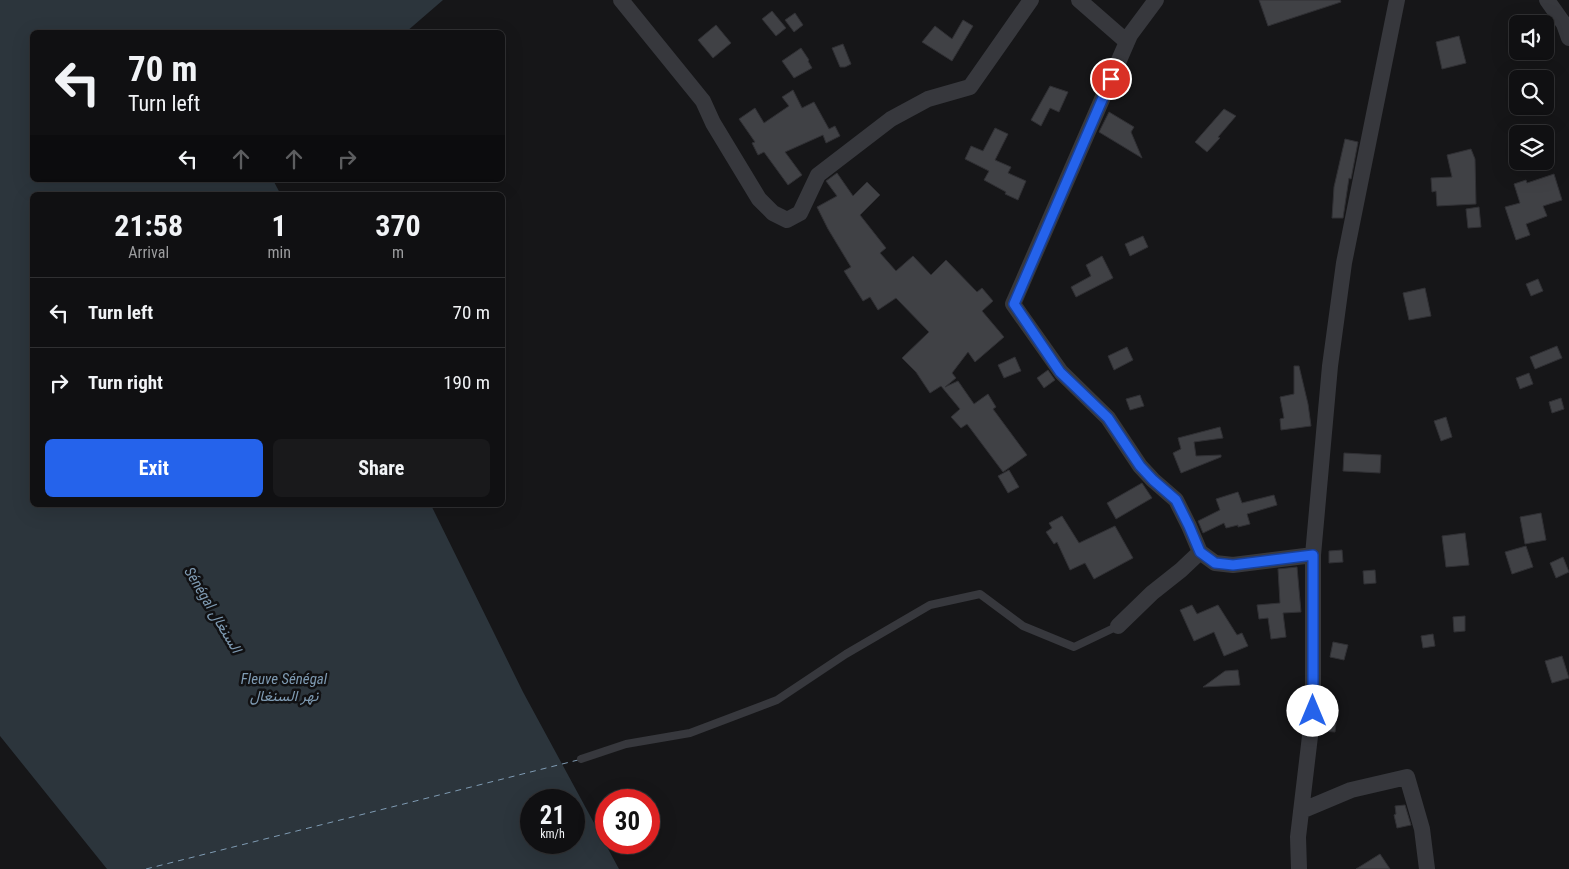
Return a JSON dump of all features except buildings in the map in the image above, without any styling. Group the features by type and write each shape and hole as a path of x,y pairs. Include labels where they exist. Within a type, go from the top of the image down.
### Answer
{"street":[{"path":"620,0 703,101 713,123 759,199 773,213 787,220 800,214 818,175 891,119 928,99 970,87 1031,0"},
{"path":"1079,0 1127,42"},
{"path":"1156,0 1130,35 1014,304 1060,372 1108,418 1140,466 1176,500 1200,552 1215,563 1233,565 1313,555"},
{"path":"1299,869 1298,837 1313,711 1313,555 1330,366 1344,263 1397,0"},
{"path":"1547,0 1564,24 1569,38"},
{"path":"1118,626 1152,593 1200,552"},
{"path":"1301,811 1351,790 1407,777 1422,829 1427,869"}],"lane":[{"path":"581,759 626,744 690,733 777,700 846,654 930,605 980,594 1023,626 1074,647 1118,626"}],"water":[{"name":"Fleuve Sénégal نهر السنغال","path":"0,0 443,0 408,30 30,30 30,182 274,182 279,192 30,192 30,507 432,507 523,692 576,789 520,789 520,854 585,854 585,806 595,825 595,854 611,854 619,869 107,869 0,736"}],"ferry route":[{"path":"146,869 578,760"}],"route":[{"path":"1111,79 1014,304 1060,372 1108,418 1140,466 1176,500 1200,552 1215,563 1233,565 1313,555 1313,711"}],"water label":[{"name":"Sénégal السنغال","path":"213,610"}]}
